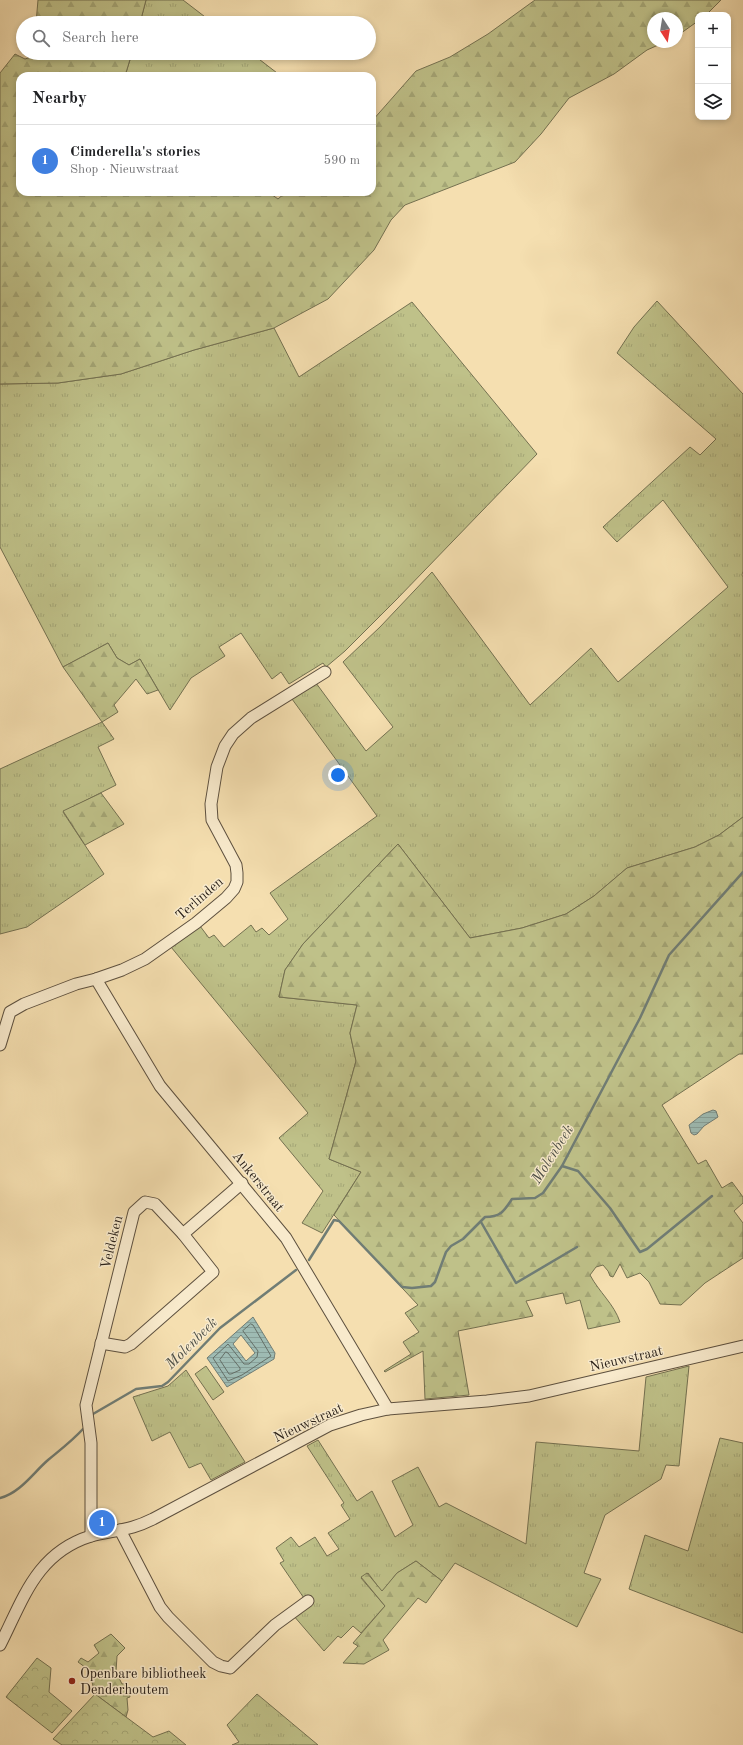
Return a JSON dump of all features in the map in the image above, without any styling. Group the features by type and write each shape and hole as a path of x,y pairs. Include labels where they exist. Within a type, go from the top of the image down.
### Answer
{"street":[{"name":"Terlinden","path":"0,1045 5,1012 76,984 122,970 145,959 196,922 234,889 237,873 236,865 212,820 211,804 217,766 225,746 233,734 251,718 325,672"},
{"name":"Ankerstraat","path":"96,979 160,1086 242,1183 286,1238 388,1409"},
{"path":"183,1234 242,1183"},
{"name":"Veldeken","path":"92,1536 91,1443 86,1405 101,1343 134,1212 145,1202 154,1204 183,1234 214,1272 125,1348 101,1343"},
{"name":"Nieuwstraat","path":"0,1645 25,1591 33,1579 62,1550 74,1543 92,1536 133,1527 153,1519 330,1425 361,1415 388,1409 529,1396 743,1346"},
{"path":"120,1530 160,1607 213,1662 221,1666 230,1668 276,1625 308,1601"}],"green space":[{"path":"38,0 146,0 142,16 37,16"},
{"path":"146,0 183,0 204,16 142,16"},
{"path":"535,0 721,0 709,12 695,12 695,23 683,32 683,12 647,12 647,48 652,48 614,74 569,98 541,134 515,162 405,205 391,220 374,250 328,299 274,328 194,350 121,374 58,383 0,384 0,73 15,54 16,60 130,60 126,72 16,72 16,196 274,196 278,199 281,196 376,196 376,116 416,71 450,57 488,34"},
{"path":"130,60 260,60 276,72 126,72"},
{"path":"657,301 743,394 743,817 719,835 695,847 627,868 594,896 566,914 522,928 470,938 398,844 303,944 285,970 279,997 357,1005 350,1033 356,1061 329,1159 361,1172 322,1233 302,1223 323,1191 279,1138 308,1113 171,947 200,926 209,938 214,935 224,947 251,925 256,932 262,928 269,935 288,919 270,893 377,816 292,699 316,683 366,751 393,727 343,662 380,627 432,572 530,705 591,648 618,682 728,587 663,500 617,542 603,527 690,447 700,455 716,439 617,353 634,327"},
{"path":"412,302 537,454 345,651 326,667 323,663 289,684 281,672 272,679 241,633 219,647 225,656 191,678 170,710 140,659 129,665 117,658 108,643 63,667 0,547 0,384 58,383 121,374 194,350 274,328 299,377"},
{"path":"108,643 117,658 129,665 140,659 158,690 147,694 136,679 114,705 118,712 102,722 63,667"},
{"path":"102,722 114,739 98,747 116,785 63,812 104,874 27,927 0,934 0,769"},
{"path":"101,793 124,824 85,845 63,811"},
{"path":"743,817 743,1054 739,1054 662,1105 698,1164 706,1160 722,1188 732,1182 743,1197 743,1203 734,1211 743,1223 743,1258 705,1283 681,1305 660,1304 649,1282 640,1273 627,1278 620,1264 613,1277 610,1276 603,1265 596,1267 590,1275 614,1309 620,1322 588,1329 580,1300 566,1304 563,1293 526,1301 533,1316 458,1331 469,1395 425,1399 423,1351 385,1372 384,1371 411,1354 403,1342 419,1332 405,1313 418,1305 334,1215 361,1172 329,1159 356,1061 350,1033 357,1005 279,997 285,970 303,944 398,844 470,938 522,928 566,914 594,896 627,868 695,847 719,835"},
{"path":"206,1366 224,1392 213,1400 195,1374"},
{"path":"689,1366 679,1466 666,1465 661,1479 605,1515 584,1573 601,1579 577,1627 455,1563 442,1581 416,1561 397,1573 382,1592 368,1573 361,1578 385,1606 361,1633 353,1626 341,1638 338,1636 324,1651 293,1615 308,1604 280,1563 284,1561 276,1548 291,1537 299,1547 315,1537 327,1556 339,1549 328,1533 350,1519 341,1505 344,1503 307,1446 318,1440 357,1501 372,1491 395,1537 413,1525 392,1481 418,1467 439,1507 446,1503 526,1544 536,1442 639,1451 646,1377"},
{"path":"186,1370 245,1462 211,1480 201,1463 189,1468 170,1432 152,1441 133,1397 168,1386"},
{"path":"720,1438 743,1443 743,1633 629,1589 645,1535 688,1551"},
{"path":"416,1561 442,1581 426,1603 418,1598 383,1640 389,1650 364,1664 343,1663 358,1646 353,1643 385,1606 361,1577 367,1573 382,1591 397,1573"},
{"path":"111,1634 125,1648 117,1656 116,1672 122,1684 127,1683 130,1697 127,1698 128,1710 126,1717 95,1694 89,1670 78,1662 81,1658 88,1662 99,1653 94,1645"},
{"path":"37,1658 51,1668 49,1692 72,1711 52,1733 6,1697"},
{"path":"95,1694 153,1737 169,1731 186,1745 62,1745 53,1739"},
{"path":"257,1694 318,1745 232,1745 239,1742 227,1725"}],"water":[{"path":"713,1110 716,1111 718,1117 704,1126 697,1134 694,1135 691,1133 689,1125 703,1114"},
{"path":"253,1317 275,1353 274,1359 227,1387 207,1358","holes":["241,1335 255,1353 246,1361 233,1344"]}],"waterway":[{"name":"Molenbeek","path":"309,1260 334,1220 339,1221 402,1287 412,1288 431,1286 435,1282 446,1252 451,1246 463,1239 485,1217 495,1216 502,1212 512,1199 535,1198 543,1193 562,1166 640,1018 669,955 743,872"},
{"path":"562,1166 578,1171 610,1208 640,1252 647,1249 712,1196"},
{"path":"481,1222 516,1283 577,1247"},
{"name":"Molenbeek","path":"93,1414 136,1389 162,1386 168,1382 220,1328 296,1270"},
{"name":"Molenbeek","path":"0,1498 14,1492 83,1429"}],"place":[{"name":"Cimderella's stories","path":"102,1523"},
{"name":"Openbare bibliotheek Denderhoutem","path":"72,1681"}]}
